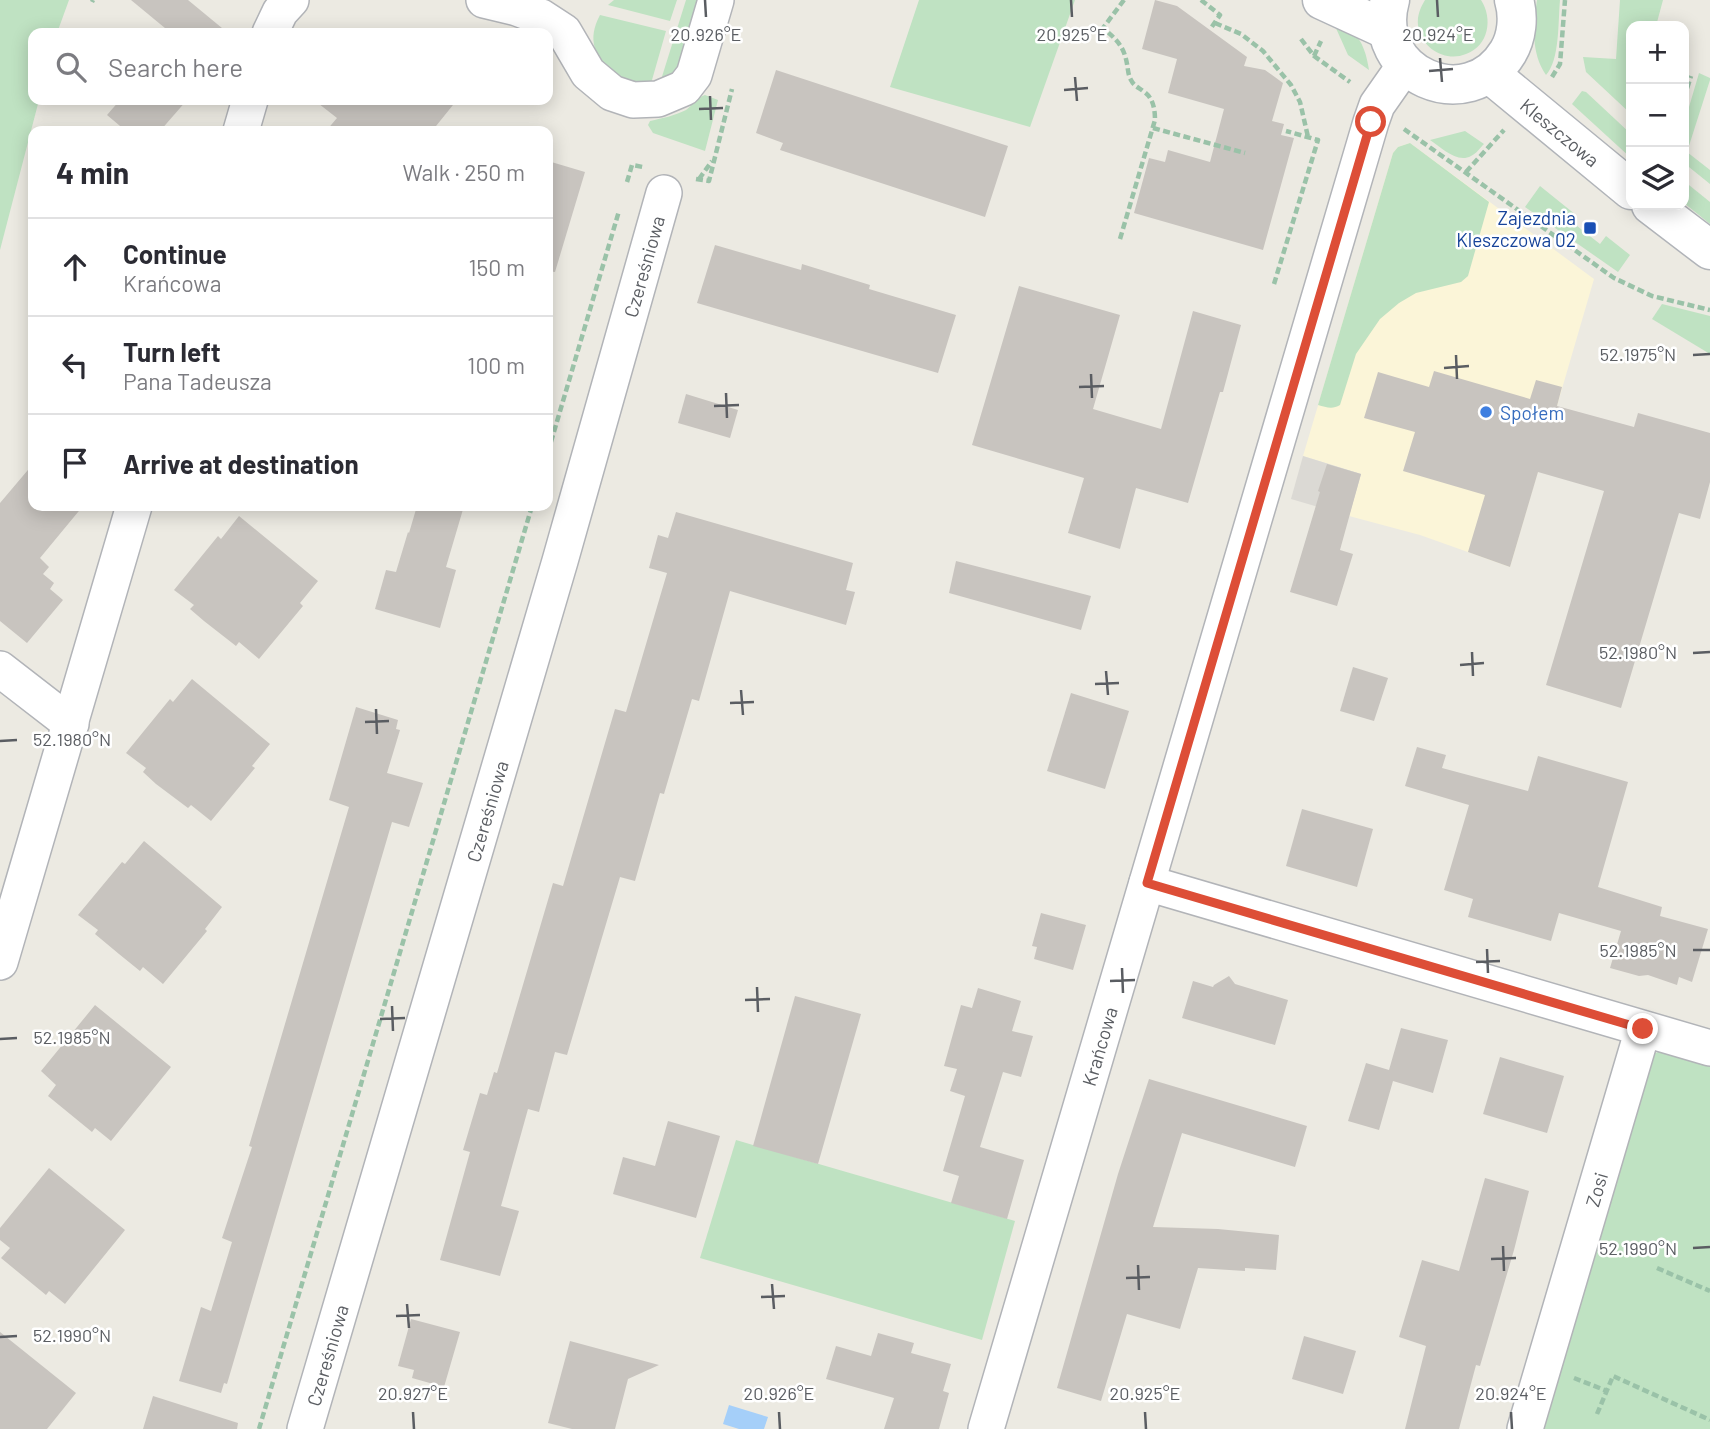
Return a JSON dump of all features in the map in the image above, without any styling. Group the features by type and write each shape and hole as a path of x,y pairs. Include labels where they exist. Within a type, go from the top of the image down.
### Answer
{"main road":[{"path":"1322,0 1388,15 1393,49 1405,65 1431,81 1446,85 1462,84 1490,74 1506,56 1515,36 1517,21 1514,0"},
{"name":"Kleszczowa","path":"1490,74 1626,186"},
{"path":"1658,210 1710,250"}],"street":[{"path":"272,28 290,0"},
{"path":"484,0 541,17 564,32 588,73 612,93 634,100 658,99 684,88 694,75 716,0"},
{"name":"Krańcowa","path":"986,1429 1371,122 1377,106 1405,65"},
{"path":"242,126 249,105"},
{"name":"Czereśniowa","path":"305,1429 560,561 664,193"},
{"path":"0,962 133,511"},
{"path":"0,669 71,724"},
{"path":"1147,883 1710,1048"},
{"name":"Zosi","path":"1525,1429 1643,1029"}],"path":[{"path":"1120,239 1153,128 1155,111 1145,91 1137,87 1129,76 1125,52 1118,40 1103,28 1124,0"},
{"path":"1201,0 1220,15 1213,26 1241,34 1263,51 1291,85 1300,102 1308,137"},
{"path":"1548,82 1560,64 1565,0"},
{"path":"1301,39 1314,56 1353,85"},
{"path":"1688,84 1691,76"},
{"path":"709,181 733,89"},
{"path":"1394,122 1615,278 1652,296 1710,310"},
{"path":"1153,128 1245,153"},
{"path":"1274,284 1318,140 1286,131"},
{"path":"1466,172 1500,134"},
{"path":"259,1429 531,511"},
{"path":"1657,1268 1710,1291"},
{"path":"1597,1414 1614,1377 1710,1420"},
{"path":"1601,1388 1607,1391"}],"shaded area":[{"path":"1410,143 1594,279 1510,567 1420,535 1349,516 1361,474 1303,456 1393,153 1398,147"},
{"path":"1303,456 1361,474 1349,516 1291,499"}],"green space":[{"path":"0,0 69,0 59,28 28,28 28,105 38,105 32,126 28,126 28,142 0,250"},
{"path":"614,0 677,0 670,21 608,5"},
{"path":"686,0 700,0 676,74 660,83"},
{"path":"919,0 1075,0 1030,127 890,87"},
{"path":"1425,0 1481,0 1488,23 1480,45 1459,56 1444,55 1431,48 1422,37 1418,26"},
{"path":"1537,0 1560,0 1556,50 1546,75 1536,48 1534,29"},
{"path":"1620,0 1663,0 1657,21 1626,21 1626,109 1586,72 1583,57 1616,59"},
{"path":"600,15 666,31 650,87 625,84 607,68 597,54 593,40"},
{"path":"1335,26 1352,32 1359,39 1369,70 1348,55"},
{"path":"1699,73 1710,78 1689,146 1689,107"},
{"path":"1582,91 1586,92 1626,129 1626,153 1572,104"},
{"path":"705,95 718,100 705,151 653,133 648,125 650,121 686,110"},
{"path":"1465,131 1484,144 1475,154 1466,158 1449,154 1430,140"},
{"path":"1410,143 1489,202 1468,276 1461,282 1416,293 1380,319 1356,354 1340,405 1332,408 1318,405 1393,153 1398,147"},
{"path":"1689,154 1710,170 1710,184 1689,167"},
{"path":"1689,185 1710,202 1710,224 1689,207"},
{"path":"1540,186 1576,215 1572,222 1600,244 1606,236 1630,255 1618,272 1525,207"},
{"path":"1662,304 1710,316 1710,354 1652,319"},
{"path":"1665,1050 1710,1062 1710,1429 1543,1429 1652,1054"},
{"path":"736,1140 1015,1221 982,1340 700,1258"}],"water":[{"path":"729,1405 768,1417 764,1429 739,1429 723,1424"}],"building":[{"path":"131,0 188,0 222,28 165,28"},
{"path":"1155,0 1177,6 1247,57 1244,66 1265,70 1283,83 1272,121 1284,124 1281,135 1294,138 1263,250 1134,213 1149,158 1165,162 1168,150 1210,162 1224,109 1168,93 1177,59 1142,49"},
{"path":"776,70 1008,146 985,217 780,150 783,143 756,133"},
{"path":"116,105 183,105 164,126 120,126 107,115"},
{"path":"320,105 453,105 436,126 330,126 337,118"},
{"path":"553,162 585,172 553,272"},
{"path":"715,245 801,270 802,264 870,285 869,289 956,315 938,373 697,303"},
{"path":"1019,286 1120,315 1093,409 1161,429 1193,311 1241,325 1188,503 1136,488 1120,549 1068,533 1084,478 972,445"},
{"path":"1434,371 1530,399 1536,380 1562,387 1557,406 1634,427 1638,413 1710,433 1710,482 1700,519 1679,513 1621,708 1546,685 1604,491 1538,472 1510,567 1468,552 1485,495 1403,471 1415,432 1364,418 1378,372 1429,387"},
{"path":"686,394 738,410 730,438 678,423"},
{"path":"1327,464 1361,474 1340,550 1353,554 1337,606 1290,592"},
{"path":"28,470 28,511 79,511 40,558 49,567 43,574 54,583 50,589 63,600 27,643 0,621 0,503"},
{"path":"416,511 463,511 446,567 456,570 440,628 375,609 386,570 396,572"},
{"path":"676,512 853,563 846,590 855,592 846,625 730,591 699,701 692,699 664,794 660,793 635,881 620,877 567,1055 555,1052 539,1112 528,1109 501,1206 519,1211 500,1276 440,1260 470,1152 463,1150 480,1093 487,1095 494,1072 497,1073 553,883 563,886 615,709 626,712 667,573 649,568 658,535 668,538"},
{"path":"239,516 318,581 300,603 303,606 259,659 239,642 236,646 204,621 190,609 194,605 174,590 218,536 221,539"},
{"path":"956,561 1091,596 1081,630 949,593"},
{"path":"1353,667 1388,678 1374,721 1340,711"},
{"path":"192,679 270,744 252,766 255,768 211,821 191,805 188,808 156,784 143,772 146,768 126,753 170,699 173,702"},
{"path":"1071,693 1129,711 1105,789 1047,771"},
{"path":"356,707 398,720 396,729 400,730 387,773 423,783 409,827 392,822 227,1384 224,1383 221,1393 179,1381 201,1307 211,1311 232,1242 222,1238 252,1147 249,1146 349,807 329,800"},
{"path":"1417,747 1446,755 1442,768 1528,791 1538,756 1628,782 1598,887 1662,907 1660,916 1708,929 1692,982 1679,977 1677,985 1648,975 1639,976 1610,968 1621,931 1559,913 1551,941 1468,917 1473,899 1444,890 1469,805 1405,786"},
{"path":"1302,809 1373,829 1357,887 1286,866"},
{"path":"144,841 222,907 205,929 207,931 163,984 143,967 140,971 119,954 95,934 98,930 78,915 122,862 125,864"},
{"path":"1041,913 1086,925 1073,970 1034,959 1037,947 1032,946"},
{"path":"1229,976 1235,984 1288,1000 1275,1045 1182,1018 1193,981 1213,987"},
{"path":"978,988 1021,1001 1012,1031 1033,1036 1021,1077 1003,1072 980,1147 1024,1160 1007,1219 951,1203 959,1176 943,1171 965,1096 950,1091 957,1069 944,1066 961,1005 972,1008"},
{"path":"795,996 861,1014 818,1164 753,1146"},
{"path":"95,1005 171,1067 111,1141 95,1128 92,1132 48,1096 56,1085 41,1071"},
{"path":"1401,1028 1448,1040 1433,1093 1393,1081 1379,1130 1348,1121 1366,1063 1389,1070"},
{"path":"1500,1057 1564,1076 1547,1133 1483,1114"},
{"path":"1149,1079 1307,1126 1295,1167 1182,1133 1153,1227 1218,1229 1279,1235 1276,1270 1198,1268 1180,1329 1127,1314 1101,1401 1057,1388 1118,1174"},
{"path":"668,1121 720,1136 696,1218 613,1194 623,1157 655,1166"},
{"path":"49,1168 125,1230 65,1304 49,1291 46,1295 1,1258 10,1248 0,1240 0,1228"},
{"path":"1485,1178 1529,1191 1480,1366 1476,1365 1459,1429 1405,1429 1426,1346 1399,1337 1422,1260 1459,1271"},
{"path":"411,1319 460,1332 444,1387 412,1378 414,1370 398,1366"},
{"path":"0,1332 76,1393 47,1429 0,1429"},
{"path":"878,1333 914,1343 911,1353 951,1364 943,1391 949,1393 939,1429 884,1429 894,1398 826,1379 836,1346 871,1356"},
{"path":"1304,1336 1356,1351 1343,1394 1292,1379"},
{"path":"570,1341 659,1365 628,1379 615,1429 572,1429 548,1423"},
{"path":"153,1396 238,1423 237,1429 143,1429"}],"place":[{"name":"Zajezdnia Kleszczowa 02","path":"1590,228"},
{"name":"Społem","path":"1486,412"}],"route":[{"path":"1371,122 1147,883 1643,1029"}]}
